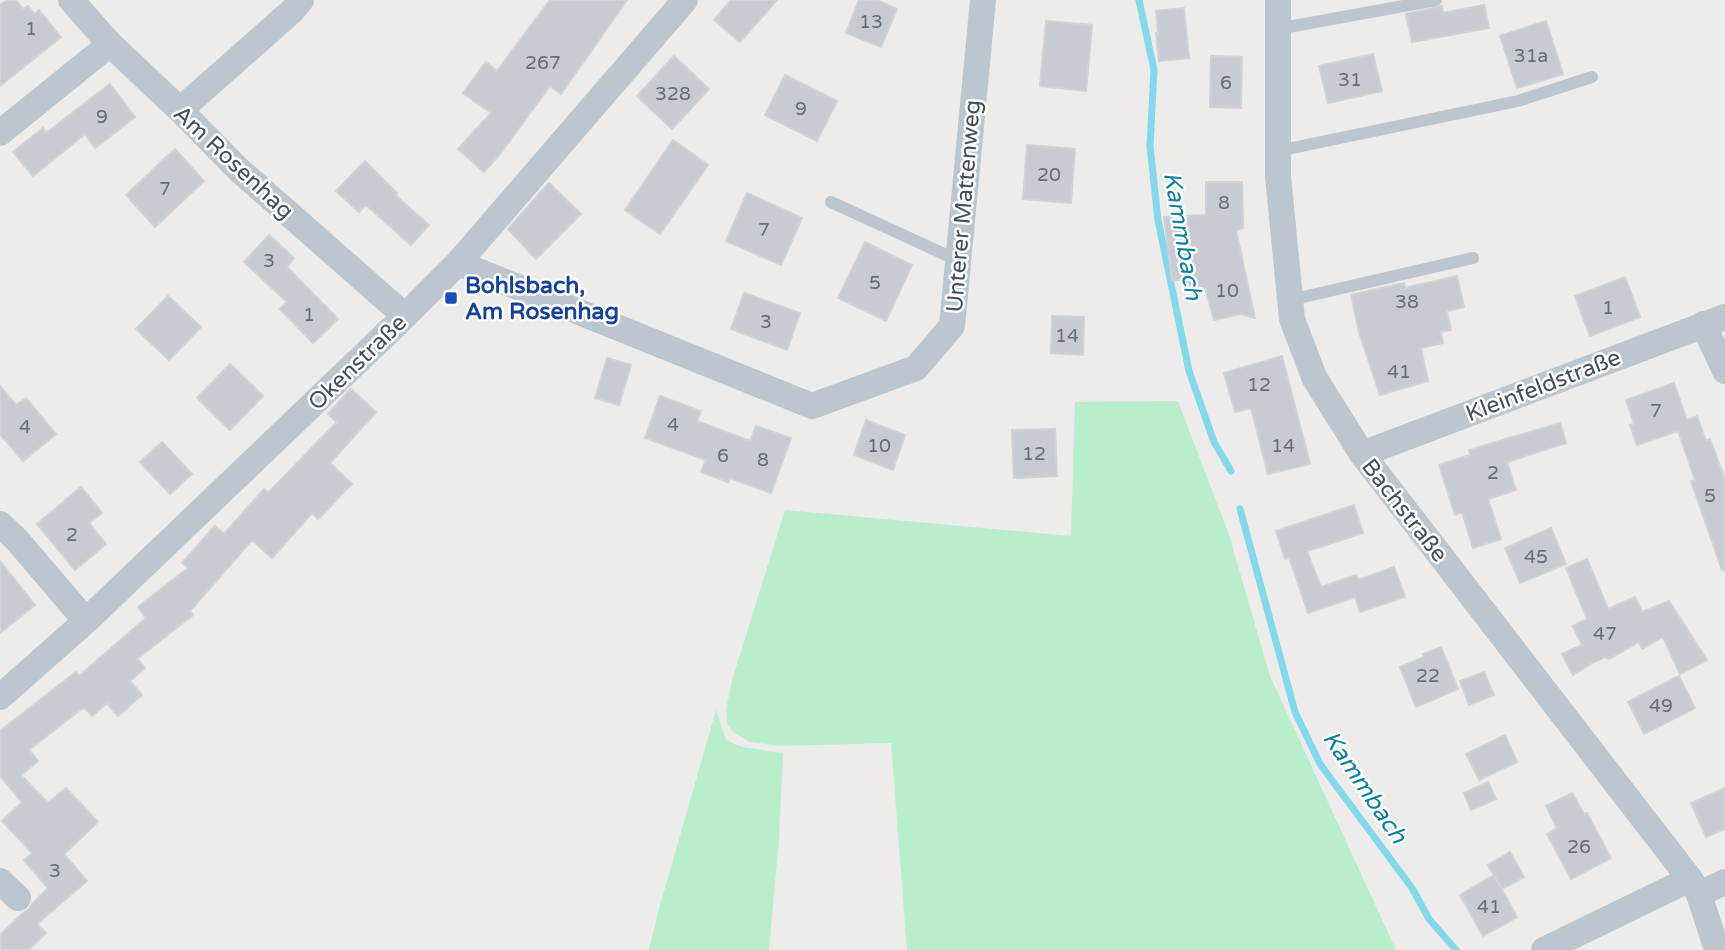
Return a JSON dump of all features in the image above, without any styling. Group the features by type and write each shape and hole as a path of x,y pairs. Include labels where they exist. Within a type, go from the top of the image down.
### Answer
{"street":[{"name":"Am Rosenhag","path":"71,0 110,44 238,169 405,316"},
{"path":"180,110 301,0"},
{"name":"Okenstraße","path":"0,697 86,621 405,316 458,262 685,0"},
{"name":"Unterer Mattenweg","path":"458,262 812,406 916,368 952,326 983,0"},
{"name":"Bachstraße","path":"1278,0 1278,176 1292,319 1314,377 1362,454 1694,887 1717,950"},
{"path":"0,133 110,44"},
{"path":"1714,321 1725,370"},
{"name":"Kleinfeldstraße","path":"1362,454 1714,321"},
{"path":"0,524 17,540 86,621"},
{"path":"1544,950 1694,887 1725,882"}],"lane":[{"path":"1277,29 1436,0"},
{"path":"1278,151 1518,101 1592,77"},
{"path":"831,202 957,260"},
{"path":"1290,300 1473,258"}],"green space":[{"path":"1178,401 1229,535 1270,676 1396,950 907,950 891,743 781,746 750,742 733,732 727,724 726,709 733,677 785,510 1071,536 1075,402"},
{"path":"716,710 726,740 742,747 783,753 769,950 649,950 659,909"}],"building":[{"path":"7,0 16,0 23,9 28,6 35,14 39,10 61,37 0,86 0,5"},
{"path":"550,0 627,0 561,94 550,86 484,172 458,149 491,113 463,93 486,62 497,71"},
{"path":"731,0 777,0 740,42 714,20"},
{"path":"859,0 877,0 897,9 881,47 846,33"},
{"path":"1484,5 1489,28 1412,42 1406,14 1442,6 1443,13"},
{"path":"1184,8 1189,58 1159,61 1156,11"},
{"path":"1046,21 1092,25 1086,91 1040,86"},
{"path":"1546,21 1563,74 1517,88 1500,36"},
{"path":"1373,54 1382,91 1328,103 1319,66"},
{"path":"674,56 709,89 672,129 637,96"},
{"path":"1211,56 1242,57 1241,108 1210,107"},
{"path":"785,75 837,101 817,141 765,115"},
{"path":"110,84 135,117 95,148 85,134 33,176 13,152 43,128 46,133"},
{"path":"673,140 708,165 660,234 625,210"},
{"path":"1027,145 1075,149 1071,203 1023,199"},
{"path":"175,149 204,181 155,227 126,195"},
{"path":"365,161 397,193 395,195 429,225 411,245 366,205 359,212 336,191"},
{"path":"1206,182 1242,182 1243,228 1236,230 1255,318 1241,314 1214,320 1205,288 1190,292 1187,280 1172,280 1164,217 1206,215"},
{"path":"549,183 581,214 536,259 508,229"},
{"path":"747,193 802,218 781,265 726,241"},
{"path":"269,235 294,258 287,267 338,319 313,343 280,309 287,302 244,262"},
{"path":"865,242 912,265 886,321 838,298"},
{"path":"1457,276 1464,307 1447,311 1451,330 1441,332 1443,343 1421,348 1428,381 1380,395 1359,332 1351,295 1404,283 1405,288"},
{"path":"1625,277 1640,317 1590,336 1575,296"},
{"path":"744,293 800,313 787,350 731,329"},
{"path":"168,296 201,327 169,360 136,329"},
{"path":"1052,316 1084,317 1083,355 1051,353"},
{"path":"1282,356 1310,464 1268,474 1251,408 1235,412 1224,373"},
{"path":"607,358 631,365 619,405 595,398"},
{"path":"230,364 263,396 230,430 197,398"},
{"path":"1674,383 1687,420 1697,416 1706,441 1710,439 1725,480 1725,570 1722,570 1691,481 1695,480 1678,431 1637,445 1630,425 1634,424 1626,400"},
{"path":"0,386 16,405 26,398 56,434 23,461 0,434"},
{"path":"351,389 376,412 330,463 352,484 318,519 312,513 272,558 252,540 190,611 193,615 137,659 145,668 130,681 142,695 118,716 107,703 92,716 84,707 29,750 38,761 21,775 48,803 66,788 98,822 64,854 87,881 37,924 46,933 28,950 0,950 0,935 48,888 24,860 32,853 2,821 22,802 0,776 0,731 76,672 79,676 146,618 138,607 188,568 182,563 215,526 224,534 264,489 268,493 337,422 328,414"},
{"path":"660,396 701,411 697,421 750,441 756,426 791,438 771,493 730,478 728,482 701,472 706,460 645,438"},
{"path":"866,420 905,435 893,470 854,455"},
{"path":"1560,423 1566,443 1507,462 1516,490 1488,499 1501,539 1473,548 1462,512 1455,515 1439,465 1470,455 1469,450"},
{"path":"1055,429 1057,476 1014,478 1012,430"},
{"path":"162,442 192,474 170,494 140,462"},
{"path":"81,487 102,513 89,523 106,544 75,570 37,524"},
{"path":"1354,505 1363,533 1307,551 1321,587 1356,575 1358,580 1394,567 1405,597 1360,612 1355,597 1308,613 1289,557 1285,559 1276,531"},
{"path":"1551,528 1566,564 1520,583 1505,548"},
{"path":"1587,559 1608,609 1635,597 1642,612 1669,601 1707,660 1680,674 1663,637 1642,649 1639,642 1609,659 1605,657 1592,663 1573,675 1562,654 1582,645 1573,626 1587,619 1566,568"},
{"path":"0,561 35,605 0,633"},
{"path":"1441,647 1458,689 1416,707 1400,667"},
{"path":"1484,672 1494,695 1469,705 1460,681"},
{"path":"1679,676 1695,708 1644,734 1628,702"},
{"path":"1505,735 1517,762 1479,780 1466,754"},
{"path":"1488,782 1496,799 1471,810 1464,793"},
{"path":"1725,788 1725,829 1706,837 1691,803"},
{"path":"1572,793 1584,814 1587,813 1611,858 1571,879 1547,834 1557,828 1546,806"},
{"path":"1510,852 1524,877 1502,889 1488,865"},
{"path":"1494,875 1517,917 1483,936 1460,895"}],"waterway":[{"name":"Kammbach","path":"1139,0 1154,70 1150,146 1158,220 1189,371 1214,442 1231,471"},
{"name":"Kammbach","path":"1240,509 1295,712 1320,764 1412,888 1429,919 1456,950"}],"place":[{"name":"Bohlsbach, Am Rosenhag","path":"451,298"}]}
